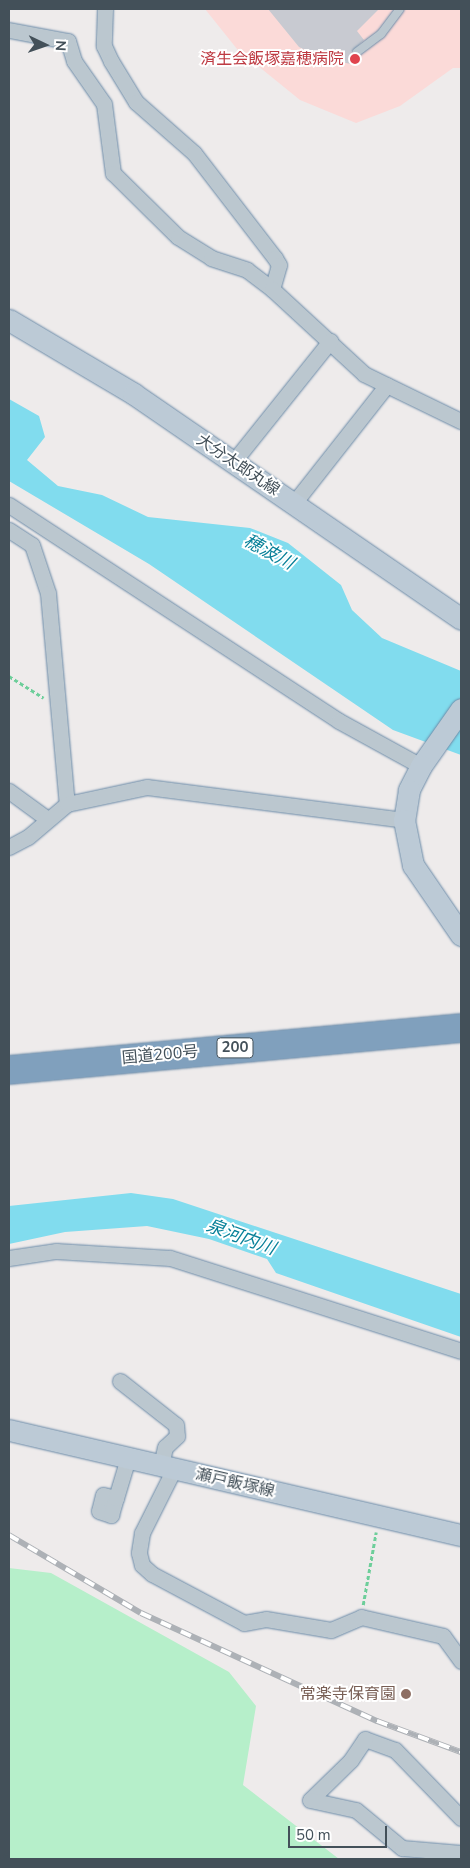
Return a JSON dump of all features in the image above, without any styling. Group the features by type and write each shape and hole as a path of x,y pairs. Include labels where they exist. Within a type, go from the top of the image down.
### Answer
{"highway":[{"name":"国道200号","path":"9,1054 461,1014"},
{"name":"国道200号","path":"9,1070 461,1028"}],"main road":[{"name":"大分太郎丸線","path":"9,320 134,394 461,619"},
{"path":"461,708 421,766 409,790 404,820 413,866 461,935"},
{"name":"瀬戸飯塚線","path":"9,1430 461,1535"}],"street":[{"path":"105,9 104,46 111,61 136,102 194,153 275,258 279,265 272,289"},
{"path":"9,30 68,41 74,61 104,104 112,173 178,237 211,258 247,270 272,289 364,374 461,421"},
{"path":"234,462 330,341"},
{"path":"294,503 388,385"},
{"path":"9,505 339,721 421,766"},
{"path":"9,530 32,545 48,593 57,662 56,705 67,804"},
{"path":"9,847 28,837 46,818 67,804 147,787 404,820"},
{"path":"9,791 46,818"},
{"path":"9,1258 56,1251 170,1258 461,1352"},
{"path":"120,1381 176,1425 176,1436 164,1447 167,1467 142,1533 141,1559 152,1574 244,1623 266,1620 331,1630 361,1617 444,1636 461,1661"},
{"path":"116,1498 128,1458"},
{"path":"461,1818 395,1750 365,1738 351,1760 310,1800 356,1810 402,1848 461,1854"}],"lane":[{"path":"357,52 381,34 400,9"}],"path":[{"path":"9,676 56,705"},
{"path":"361,1617 379,1516"}],"shaded area":[{"name":"済生会飯塚嘉穂病院","path":"205,9 461,9 461,68 453,68 400,106 356,123 300,100 237,49"}],"green space":[{"path":"9,1568 51,1573 229,1672 256,1706 243,1785 339,1859 9,1859"}],"water":[{"name":"穂波川","path":"9,399 39,416 45,437 27,460 58,486 102,495 148,517 250,528 288,543 341,585 352,610 382,638 461,671 461,755 393,730 149,564 9,481"},
{"name":"泉河内川","path":"131,1193 173,1199 461,1294 461,1337 276,1273 267,1259 209,1239 147,1226 65,1232 9,1244 9,1206"}],"building":[{"path":"268,9 379,9 357,31 364,40 351,52 360,62 351,64 321,58 299,47"}],"railway":[{"path":"9,1535 141,1613 377,1721 461,1752"}],"place":[{"name":"済生会飯塚嘉穂病院","path":"355,59"},
{"name":"常楽寺保育園","path":"406,1694"}]}
